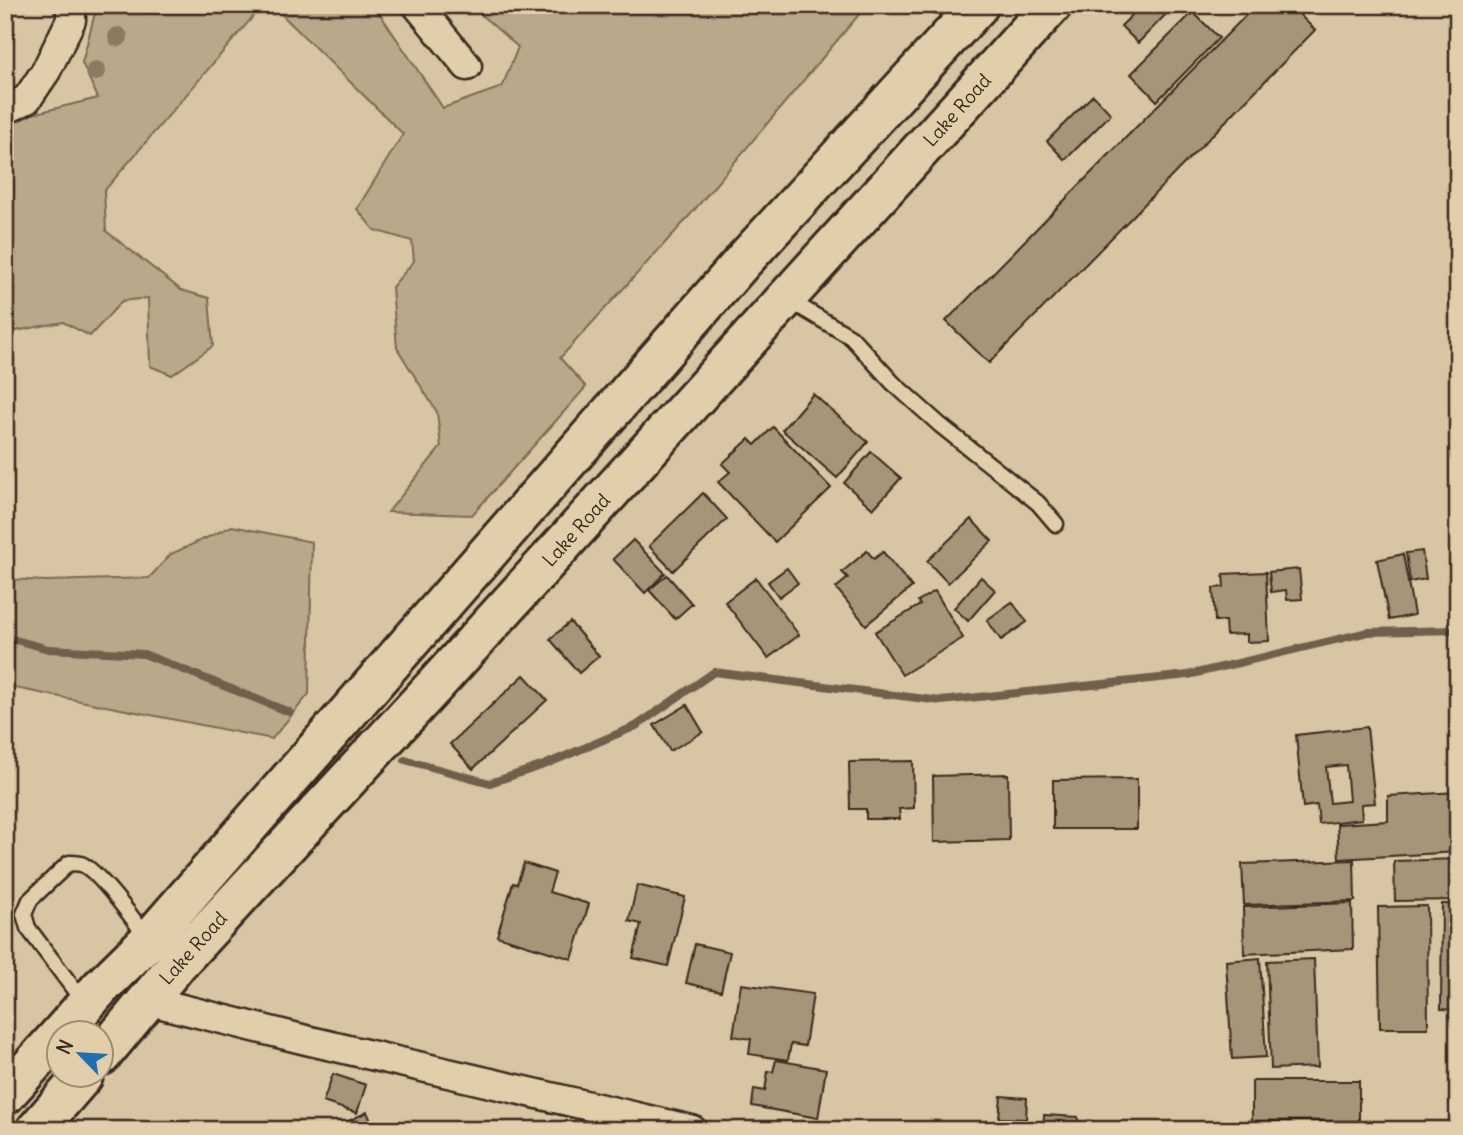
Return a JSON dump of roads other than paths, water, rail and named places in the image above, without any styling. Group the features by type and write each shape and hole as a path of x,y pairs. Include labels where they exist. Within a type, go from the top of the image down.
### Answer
{"main road":[{"name":"Lake Road","path":"73,1020 100,988 149,940 744,260 979,5"},
{"name":"Lake Road","path":"116,1038 179,962 447,672 1052,5"},
{"name":"Lake Road","path":"5,1095 46,1050"},
{"path":"36,1130 71,1090"}],"street":[{"path":"5,110 27,99 46,71 71,20 71,5"},
{"path":"417,5 467,66"},
{"path":"146,1000 692,1130"}],"lane":[{"path":"785,299 851,337 893,383 940,425 1038,503 1056,524"},
{"path":"86,1005 28,928 24,914 30,900 69,863 81,864 126,908 149,940"}],"waterway":[{"path":"405,760 490,783 544,765 636,726 714,672 941,701 1188,675 1368,632 1458,630"},
{"path":"5,637 48,649 144,654 289,712"}]}
